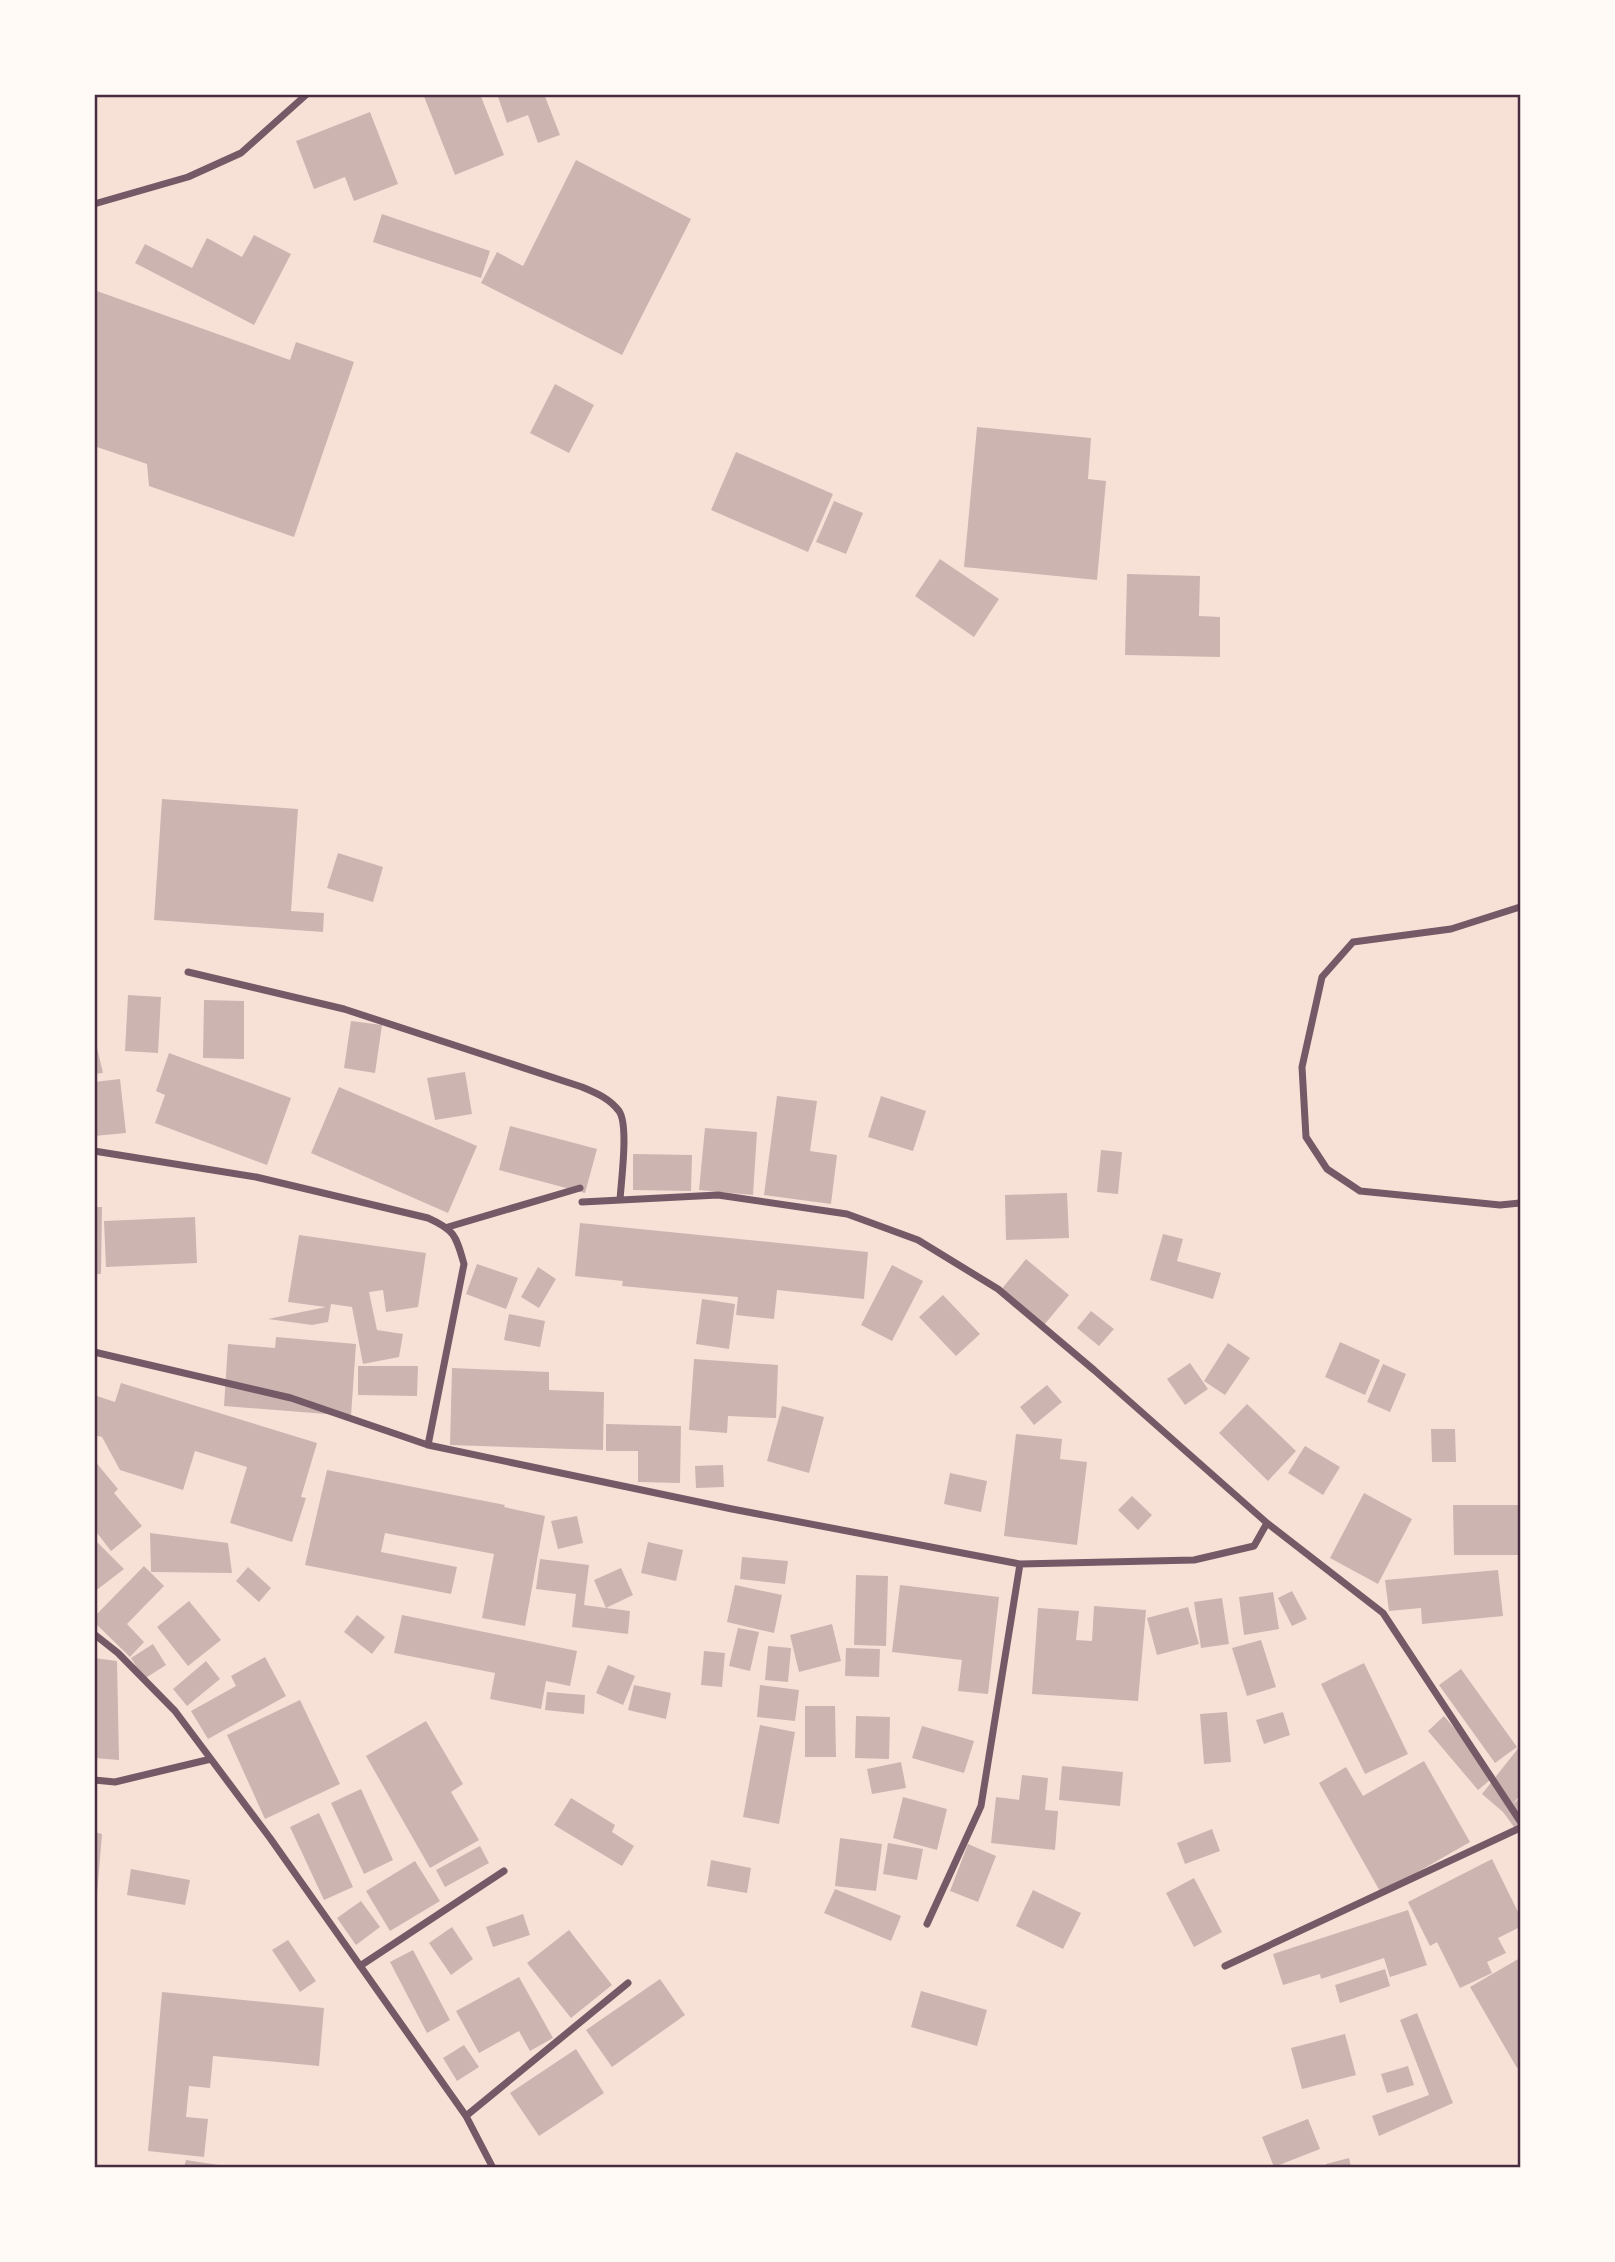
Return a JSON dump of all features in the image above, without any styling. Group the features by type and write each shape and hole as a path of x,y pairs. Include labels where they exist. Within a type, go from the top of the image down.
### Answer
{"street":[{"path":"94,204 188,177 241,153 307,94"},
{"path":"1521,907 1451,929 1353,942 1322,977 1302,1067 1306,1137 1327,1169 1360,1191 1500,1205 1521,1203"},
{"path":"188,972 344,1009 606,1097 621,1114 624,1150 620,1200"},
{"path":"94,1151 256,1177 428,1218 448,1227 459,1245 464,1264 428,1445"},
{"path":"448,1227 580,1188"},
{"path":"582,1202 718,1195 847,1214 918,1240 998,1289 1267,1522 1383,1613 1521,1821"},
{"path":"94,1352 290,1398 428,1445 732,1508 1020,1563 1194,1560 1254,1545 1267,1522"},
{"path":"927,1924 981,1806 1020,1563"},
{"path":"94,1634 118,1653 175,1711 211,1759 466,2116 493,2168"},
{"path":"94,1780 115,1782 211,1759"},
{"path":"1225,1966 1521,1828"},
{"path":"360,1966 504,1871"},
{"path":"466,2116 628,1983"}],"building":[{"path":"423,94 480,94 504,155 455,175"},
{"path":"497,94 544,94 560,135 538,143 528,115 507,123"},
{"path":"370,112 398,184 354,201 345,177 314,189 296,141"},
{"path":"576,160 691,219 622,355 481,283 497,252 523,266"},
{"path":"382,214 490,251 481,278 373,242"},
{"path":"254,235 291,254 254,325 135,263 145,244 192,268 207,238 242,257"},
{"path":"94,290 290,360 296,342 354,362 294,537 149,486 147,464 94,446"},
{"path":"555,384 594,405 569,453 530,433"},
{"path":"977,427 1091,438 1088,479 1106,481 1097,580 964,567"},
{"path":"736,452 833,494 808,552 711,510"},
{"path":"834,501 863,513 846,554 816,542"},
{"path":"940,559 999,599 974,637 915,596"},
{"path":"1127,574 1200,576 1199,616 1220,617 1220,657 1125,655"},
{"path":"162,799 298,809 291,911 324,913 323,932 154,920"},
{"path":"338,853 383,867 373,902 327,888"},
{"path":"128,995 161,997 158,1053 125,1051"},
{"path":"204,1000 244,1001 244,1059 203,1058"},
{"path":"351,1021 382,1025 375,1073 344,1068"},
{"path":"94,1035 103,1073 94,1074"},
{"path":"169,1053 291,1098 267,1165 155,1123 165,1095 156,1091"},
{"path":"465,1072 472,1114 435,1120 427,1078"},
{"path":"120,1079 126,1133 94,1136 94,1082"},
{"path":"339,1087 477,1146 448,1213 311,1153"},
{"path":"777,1096 817,1101 810,1151 837,1155 831,1204 764,1195"},
{"path":"881,1096 926,1111 913,1151 868,1137"},
{"path":"510,1126 597,1149 585,1193 499,1170"},
{"path":"705,1128 757,1132 753,1195 699,1190"},
{"path":"1101,1150 1122,1152 1118,1194 1097,1192"},
{"path":"633,1154 692,1155 691,1191 633,1190"},
{"path":"1067,1193 1069,1238 1006,1240 1005,1195"},
{"path":"94,1207 102,1207 101,1274 94,1274"},
{"path":"195,1217 197,1263 106,1267 104,1221"},
{"path":"580,1223 868,1252 864,1299 777,1290 774,1319 736,1315 738,1297 622,1286 623,1281 575,1276"},
{"path":"1163,1234 1183,1239 1177,1261 1221,1273 1213,1299 1150,1280"},
{"path":"299,1235 426,1253 418,1307 386,1312 383,1290 369,1292 377,1330 403,1334 399,1357 363,1364 352,1307 331,1304 328,1322 312,1325 268,1319 326,1307 288,1302"},
{"path":"1026,1259 1069,1295 1044,1325 1001,1290"},
{"path":"477,1264 518,1278 506,1309 466,1294"},
{"path":"892,1265 923,1281 892,1341 861,1325"},
{"path":"538,1267 556,1279 539,1308 521,1297"},
{"path":"943,1295 980,1334 956,1356 919,1317"},
{"path":"702,1299 735,1304 729,1349 696,1344"},
{"path":"1091,1311 1114,1329 1099,1346 1077,1328"},
{"path":"509,1314 545,1321 540,1347 504,1340"},
{"path":"276,1337 356,1344 351,1416 224,1406 228,1344 275,1348"},
{"path":"1340,1342 1380,1360 1365,1395 1325,1377"},
{"path":"1228,1343 1250,1358 1225,1395 1204,1381"},
{"path":"694,1359 778,1365 776,1418 728,1416 727,1433 689,1430"},
{"path":"1190,1363 1208,1389 1185,1405 1167,1379"},
{"path":"1383,1364 1406,1374 1390,1412 1367,1402"},
{"path":"358,1366 418,1366 417,1396 358,1395"},
{"path":"452,1368 549,1372 549,1390 604,1392 603,1450 450,1445"},
{"path":"121,1383 317,1443 301,1497 306,1498 292,1542 230,1523 247,1467 195,1451 183,1490 120,1470 102,1437 94,1435 94,1395 115,1402"},
{"path":"1047,1385 1062,1402 1034,1425 1020,1407"},
{"path":"1247,1404 1296,1451 1268,1481 1219,1433"},
{"path":"782,1406 824,1417 809,1473 767,1461"},
{"path":"606,1424 681,1426 680,1483 638,1482 638,1451 606,1451"},
{"path":"1431,1429 1455,1429 1456,1462 1432,1462"},
{"path":"1016,1434 1062,1439 1060,1459 1087,1462 1077,1545 1004,1536"},
{"path":"1305,1446 1340,1467 1323,1495 1288,1473"},
{"path":"94,1460 118,1489 114,1493 142,1526 111,1551 94,1529"},
{"path":"723,1465 724,1487 696,1488 695,1466"},
{"path":"327,1470 505,1505 504,1507 545,1516 525,1626 482,1618 494,1554 385,1533 381,1552 457,1567 451,1594 305,1565"},
{"path":"950,1473 987,1481 981,1512 944,1504"},
{"path":"1364,1493 1412,1519 1378,1584 1330,1558"},
{"path":"1132,1496 1152,1515 1138,1530 1118,1510"},
{"path":"1453,1505 1520,1505 1520,1555 1454,1555"},
{"path":"577,1516 583,1543 558,1549 551,1521"},
{"path":"150,1533 228,1543 232,1573 151,1572"},
{"path":"94,1539 124,1569 94,1592"},
{"path":"648,1542 683,1550 676,1581 641,1573"},
{"path":"742,1557 788,1561 785,1584 740,1579"},
{"path":"540,1559 589,1565 584,1605 630,1611 628,1634 572,1627 576,1594 536,1589"},
{"path":"144,1566 164,1586 127,1624 144,1642 130,1657 94,1622 94,1617"},
{"path":"248,1567 271,1588 259,1602 236,1581"},
{"path":"621,1568 633,1595 606,1608 594,1580"},
{"path":"1498,1570 1503,1616 1422,1624 1421,1608 1389,1611 1385,1580"},
{"path":"856,1575 888,1576 886,1646 854,1645"},
{"path":"735,1585 782,1595 774,1633 727,1622"},
{"path":"900,1585 999,1597 988,1694 958,1691 962,1660 892,1652"},
{"path":"1292,1591 1307,1619 1292,1626 1278,1598"},
{"path":"1273,1592 1279,1629 1244,1635 1239,1597"},
{"path":"1222,1598 1229,1644 1201,1648 1194,1602"},
{"path":"189,1601 221,1640 188,1666 157,1627"},
{"path":"1094,1606 1146,1610 1138,1701 1032,1694 1038,1608 1079,1611 1076,1640 1092,1641"},
{"path":"1188,1607 1199,1644 1157,1655 1147,1618"},
{"path":"357,1615 385,1637 372,1654 344,1632"},
{"path":"402,1615 577,1651 570,1686 546,1681 541,1709 490,1699 495,1673 394,1653"},
{"path":"832,1624 841,1661 799,1672 790,1635"},
{"path":"738,1628 759,1632 750,1671 729,1666"},
{"path":"1261,1640 1276,1687 1247,1696 1232,1648"},
{"path":"153,1644 166,1665 144,1679 131,1658"},
{"path":"768,1646 791,1648 788,1682 765,1680"},
{"path":"846,1648 880,1649 879,1677 845,1676"},
{"path":"704,1651 725,1653 722,1687 701,1685"},
{"path":"265,1657 286,1696 208,1739 191,1711 236,1686 231,1676"},
{"path":"94,1658 117,1661 119,1760 94,1758"},
{"path":"206,1661 220,1679 187,1706 173,1689"},
{"path":"1364,1663 1408,1754 1365,1774 1321,1684"},
{"path":"608,1665 635,1676 623,1705 596,1693"},
{"path":"1461,1669 1517,1747 1495,1763 1439,1685"},
{"path":"634,1685 671,1693 666,1719 628,1710"},
{"path":"760,1685 799,1690 795,1721 757,1717"},
{"path":"547,1692 585,1695 584,1714 545,1710"},
{"path":"300,1700 340,1784 265,1819 227,1735"},
{"path":"805,1706 835,1706 836,1757 805,1757"},
{"path":"1227,1712 1231,1762 1204,1764 1200,1714"},
{"path":"1283,1712 1290,1735 1264,1744 1256,1720"},
{"path":"856,1716 890,1717 889,1759 855,1758"},
{"path":"1444,1716 1495,1776 1478,1790 1428,1731"},
{"path":"426,1721 463,1784 451,1792 479,1840 430,1868 366,1756"},
{"path":"760,1725 795,1732 779,1824 743,1817"},
{"path":"922,1726 974,1741 964,1773 912,1758"},
{"path":"1520,1746 1520,1795 1513,1804 1520,1798 1520,1835 1503,1812 1482,1794"},
{"path":"1424,1761 1470,1842 1381,1893 1319,1783 1346,1767 1363,1796"},
{"path":"901,1762 906,1788 872,1794 867,1769"},
{"path":"1062,1766 1123,1772 1120,1806 1059,1800"},
{"path":"1022,1775 1048,1778 1045,1810 1058,1811 1055,1850 991,1843 996,1797 1019,1800"},
{"path":"361,1789 393,1860 364,1874 331,1803"},
{"path":"903,1797 947,1809 937,1850 893,1838"},
{"path":"571,1798 615,1825 612,1832 634,1846 622,1866 554,1825"},
{"path":"319,1813 353,1887 324,1900 290,1827"},
{"path":"1212,1829 1220,1851 1185,1864 1177,1843"},
{"path":"94,1832 102,1834 96,1906 94,1906"},
{"path":"840,1838 882,1844 876,1891 835,1886"},
{"path":"888,1843 923,1849 917,1880 883,1874"},
{"path":"968,1844 996,1856 978,1902 950,1891"},
{"path":"480,1846 489,1863 445,1887 436,1870"},
{"path":"1492,1859 1520,1916 1520,1927 1498,1938 1506,1953 1487,1962 1492,1973 1460,1988 1437,1942 1430,1946 1408,1902"},
{"path":"711,1860 751,1868 747,1893 707,1886"},
{"path":"415,1861 440,1901 390,1931 366,1891"},
{"path":"131,1869 190,1880 185,1905 127,1895"},
{"path":"1194,1878 1222,1932 1194,1947 1166,1893"},
{"path":"835,1889 901,1916 891,1941 824,1913"},
{"path":"1033,1890 1081,1913 1063,1949 1016,1926"},
{"path":"361,1901 380,1927 356,1945 337,1918"},
{"path":"1408,1910 1427,1965 1390,1977 1384,1958 1321,1979 1320,1974 1283,1985 1273,1954"},
{"path":"523,1914 530,1935 493,1947 486,1927"},
{"path":"452,1927 473,1959 451,1975 429,1943"},
{"path":"569,1930 612,1985 571,2018 527,1963"},
{"path":"288,1940 316,1981 300,1992 272,1950"},
{"path":"413,1950 450,2020 427,2033 390,1962"},
{"path":"1520,1958 1520,2066 1517,2068 1470,1987"},
{"path":"1385,1969 1390,1986 1340,2003 1335,1985"},
{"path":"519,1977 553,2038 530,2051 519,2031 479,2053 456,2011"},
{"path":"660,1979 685,2015 612,2067 586,2030"},
{"path":"921,1991 987,2010 977,2046 911,2027"},
{"path":"162,1992 324,2008 319,2066 213,2056 210,2088 189,2086 186,2117 208,2119 204,2157 148,2151"},
{"path":"1417,2013 1453,2103 1379,2136 1372,2116 1429,2095 1400,2020"},
{"path":"1345,2034 1356,2075 1302,2089 1291,2048"},
{"path":"464,2045 479,2067 457,2081 443,2058"},
{"path":"576,2049 604,2093 539,2136 510,2093"},
{"path":"1408,2066 1414,2085 1387,2093 1381,2074"},
{"path":"1308,2119 1320,2149 1274,2167 1262,2137"},
{"path":"1349,2158 1351,2167 1327,2167 1326,2164"},
{"path":"186,2160 225,2166 225,2167 184,2167"}]}
